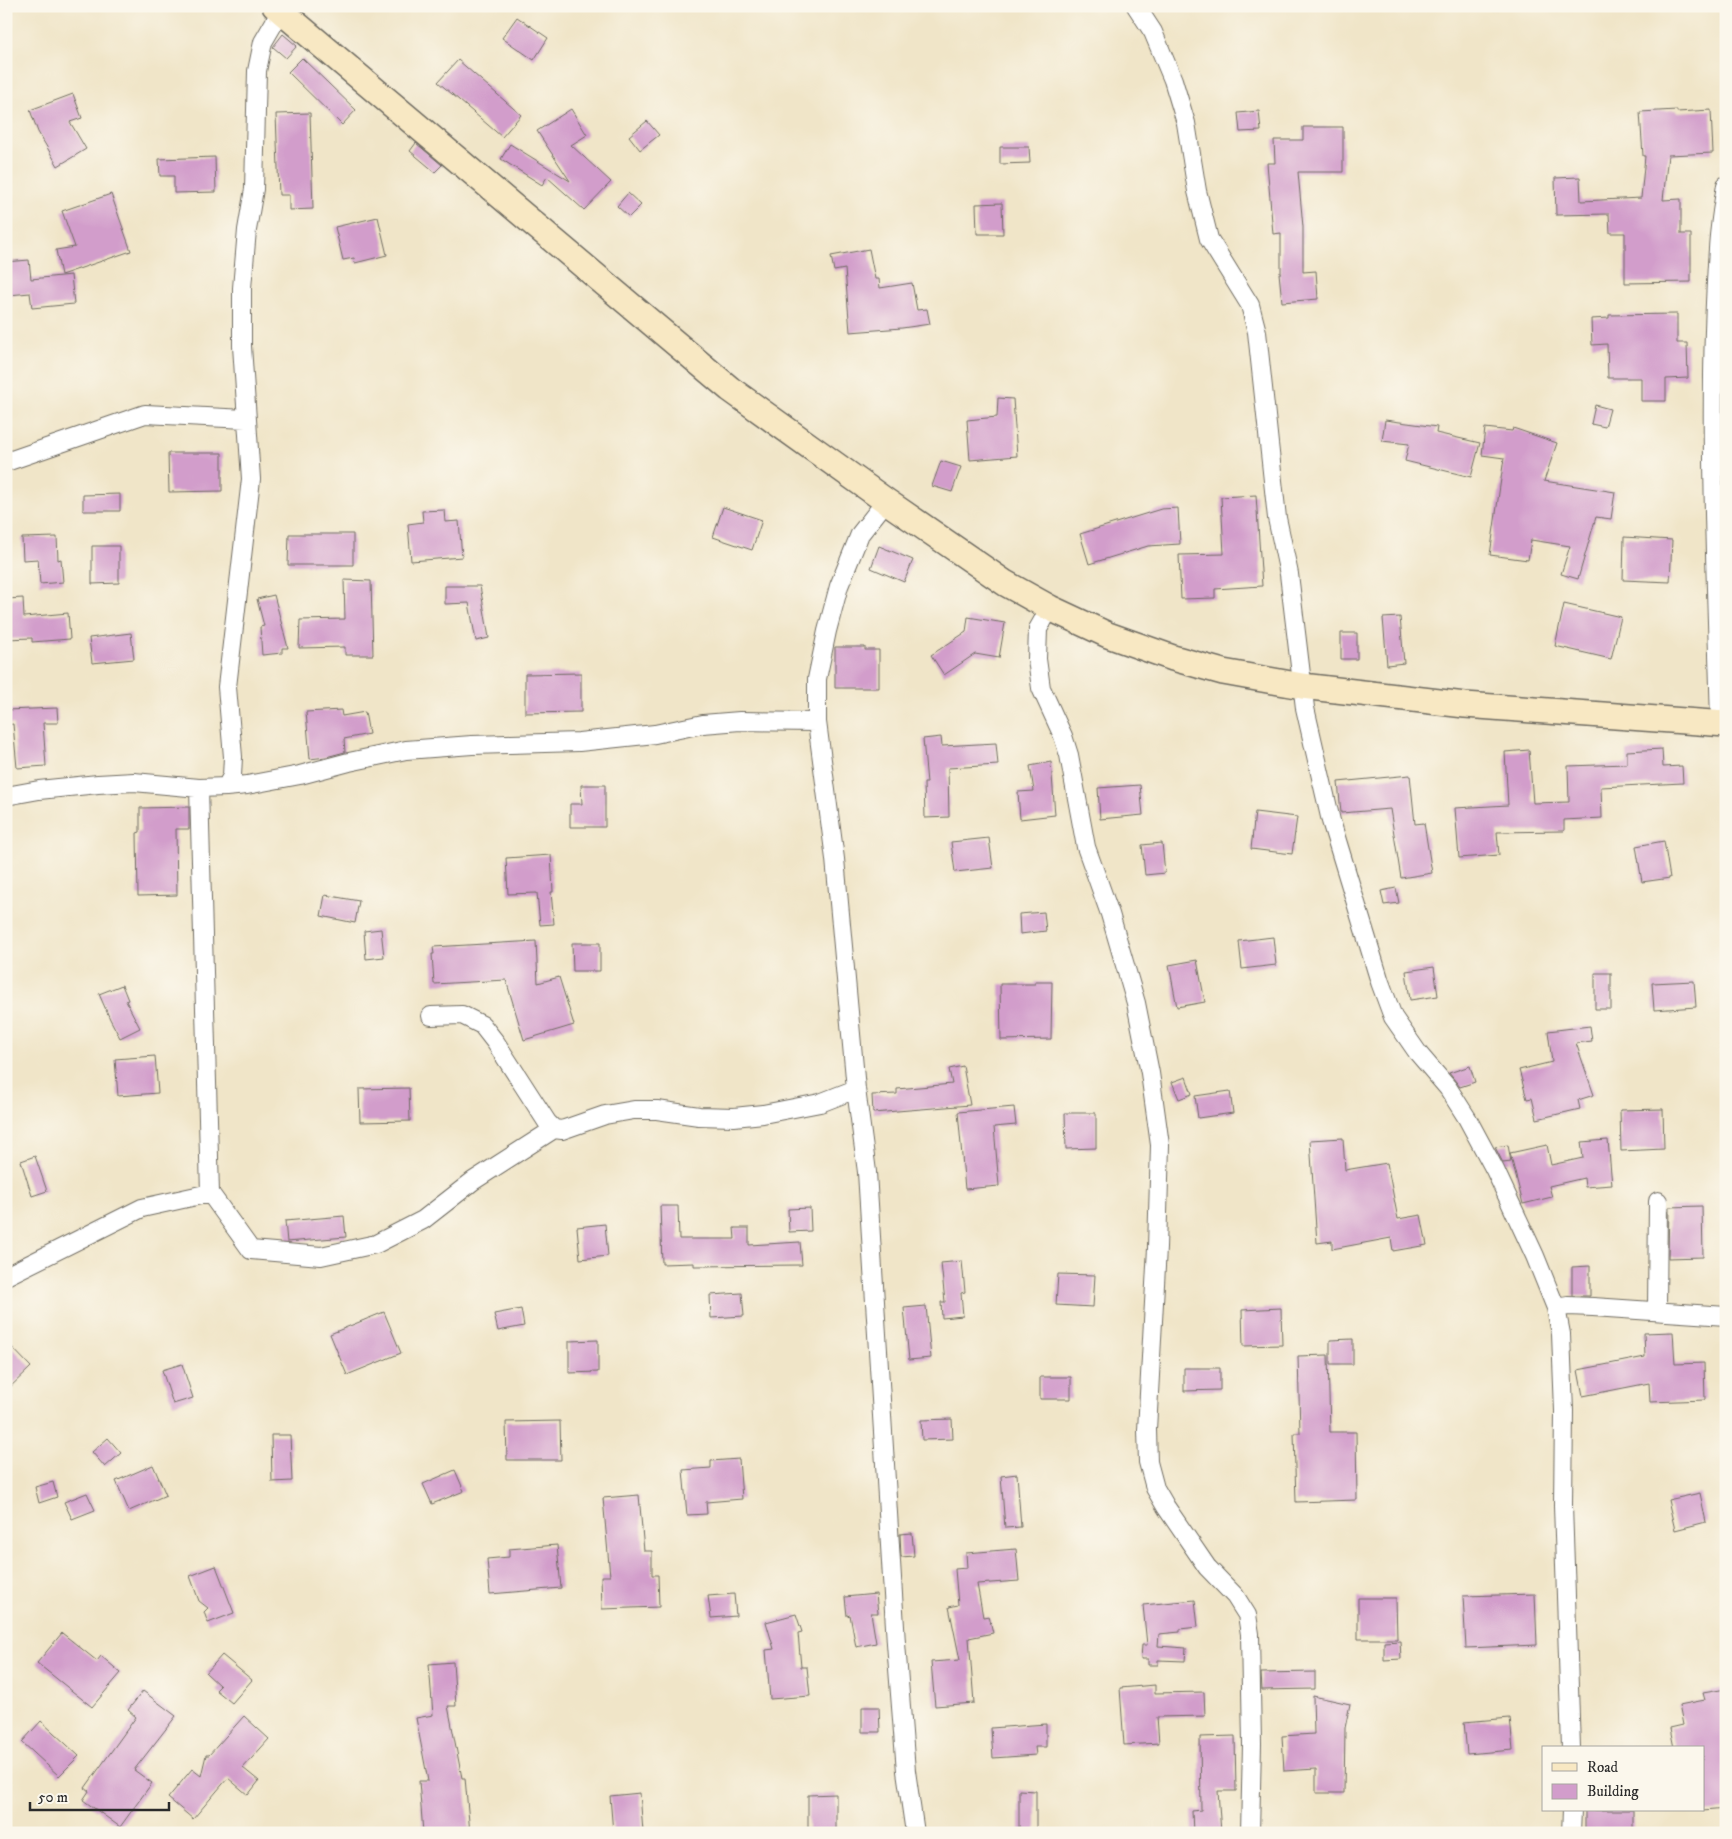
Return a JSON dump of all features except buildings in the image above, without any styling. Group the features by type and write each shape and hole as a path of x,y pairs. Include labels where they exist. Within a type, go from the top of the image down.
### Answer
{"main road":[{"path":"278,9 730,389 886,502 1005,583 1050,608 1108,635 1173,658 1223,672 1302,686 1465,705 1723,724"}],"street":[{"path":"1136,6 1153,32 1173,80 1186,123 1196,191 1209,239 1250,305 1257,332 1277,518 1289,574 1302,686 1309,726 1331,821 1380,982 1393,1017 1418,1052 1448,1088 1467,1118 1495,1170 1535,1256 1556,1308 1561,1334 1564,1401 1563,1524 1571,1746"},
{"path":"226,788 232,776 233,757 227,687 251,479 242,346 242,288 247,230 254,189 257,71 264,42 278,9"},
{"path":"1723,724 1714,504 1713,368 1718,247 1726,185"},
{"path":"6,462 145,414 246,419"},
{"path":"886,502 860,534 839,586 817,680 817,722 835,859 856,1089 867,1172 899,1682 906,1771 915,1833"},
{"path":"1050,608 1038,629 1037,659 1041,688 1063,736 1069,755 1086,847 1110,914 1136,1002 1150,1073 1160,1145 1148,1462 1155,1488 1166,1507 1207,1567 1235,1596 1247,1615 1250,1634 1252,1735 1250,1833"},
{"path":"6,796 39,790 134,782 199,788 226,788 247,786 300,775 406,750 472,745 588,742 655,734 703,724 740,721 817,722"},
{"path":"199,788 210,1194 252,1250 321,1256 376,1244 423,1220 473,1181 554,1128"},
{"path":"431,1016 462,1016 482,1026 496,1042 546,1122 554,1128 562,1130 570,1129 606,1115 634,1110 656,1110 699,1116 734,1117 763,1114 820,1103 856,1089"},
{"path":"6,1276 142,1208 210,1194"},
{"path":"1657,1310 1658,1200"},
{"path":"1556,1308 1568,1306 1657,1310 1726,1316"},
{"path":"1571,1833 1572,1812"}]}
